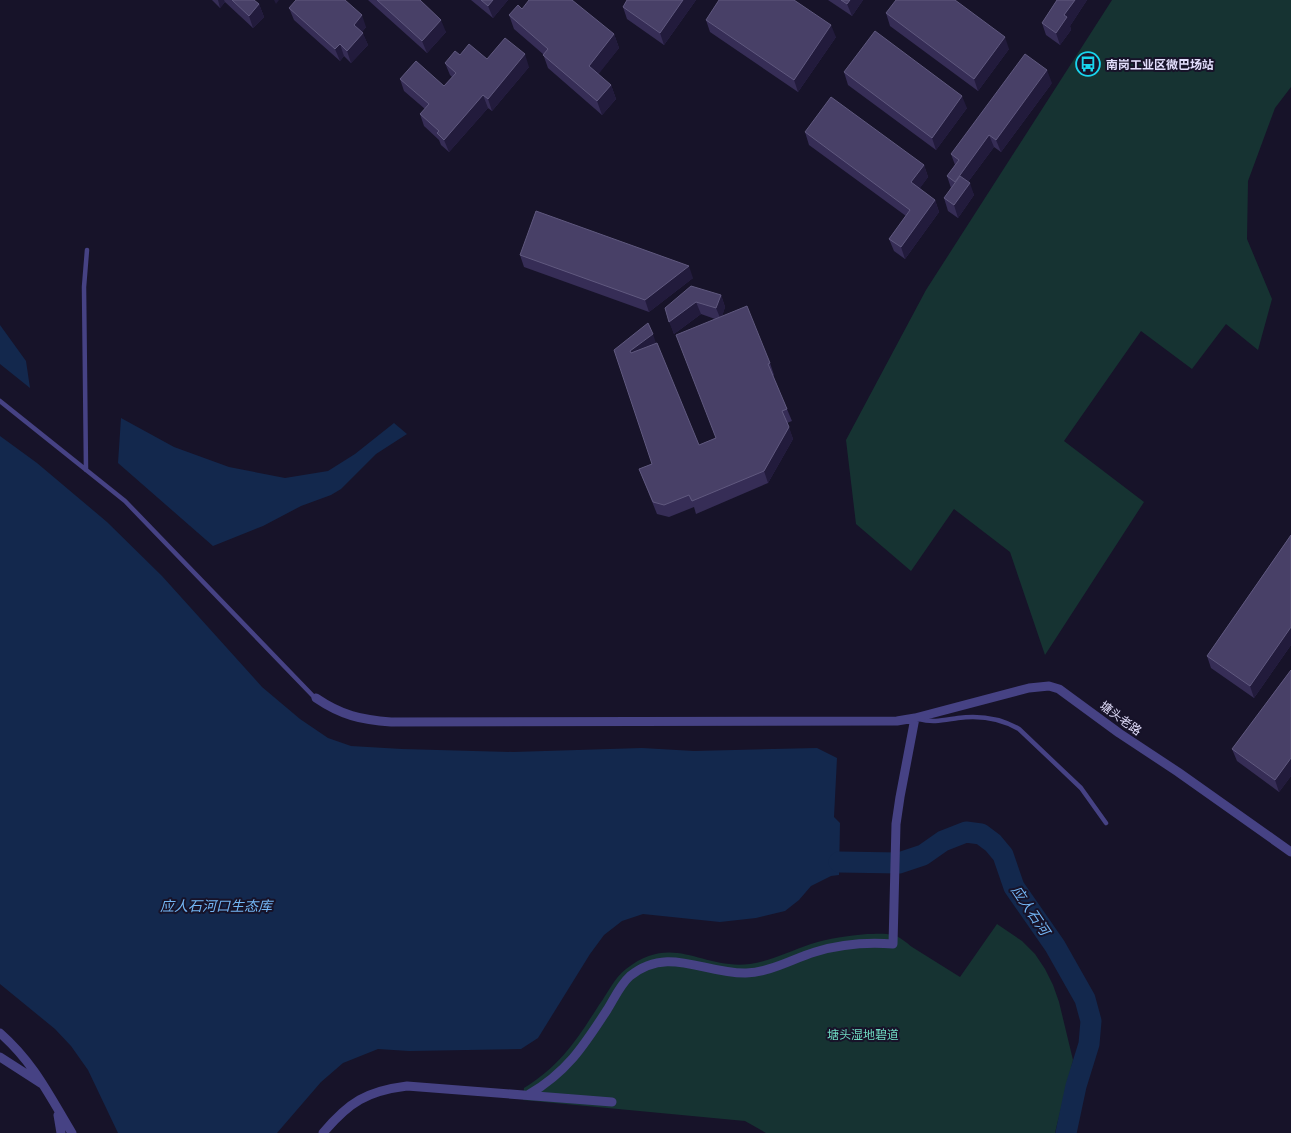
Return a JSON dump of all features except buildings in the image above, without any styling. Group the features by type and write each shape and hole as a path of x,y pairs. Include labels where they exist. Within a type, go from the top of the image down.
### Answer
{"street":[{"name":"塘头老路","path":"316,698 331,708 351,716 369,721 391,722 897,721 916,718 1029,688 1049,686 1060,689 1119,733 1291,852"},
{"path":"528,1095 554,1078 571,1061 586,1042 620,988 642,968 655,963 670,961 684,962 723,972 748,973 773,968 834,947 873,943 894,944 896,824 916,718"},
{"path":"0,1033 15,1046 39,1075 72,1133"},
{"path":"0,1057 44,1085"},
{"path":"323,1133 346,1108 364,1096 385,1089 407,1086 612,1102"},
{"path":"56,1107 62,1133"}],"lane":[{"path":"86,470 84,287 87,250"},
{"path":"0,402 125,501 316,698"},
{"path":"916,718 942,722 958,718 989,718 1008,723 1019,729 1081,788 1106,823"}],"green space":[{"path":"1112,0 1291,0 1291,87 1275,108 1248,181 1247,239 1272,299 1258,350 1226,324 1192,369 1141,331 1064,441 1144,502 1045,655 1010,552 954,509 911,571 856,524 846,440 926,290"},
{"name":"塘头湿地碧道","path":"997,924 1022,941 1035,954 1053,985 1059,1002 1073,1060 1055,1133 766,1133 745,1121 523,1100 524,1088 558,1061 583,1030 618,977 626,969 643,958 659,953 673,953 717,962 750,964 825,940 846,936 887,934 900,938 960,977"}],"water":[{"path":"0,325 26,361 30,388 0,364"},
{"path":"121,418 174,447 229,467 285,478 328,471 355,454 394,423 407,434 376,454 341,489 331,495 301,506 263,526 213,546 118,463"},
{"name":"应人石河口生态库","path":"0,436 37,463 107,522 162,576 262,687 300,719 328,738 351,746 513,752 642,748 694,751 817,748 837,758 834,817 840,823 839,875 831,876 811,886 799,900 785,911 756,918 720,922 643,914 622,921 604,935 590,954 538,1038 521,1049 409,1051 378,1049 343,1063 321,1082 277,1133 118,1133 88,1070 71,1046 55,1029 0,984"}],"waterway":[{"name":"应人石河","path":"839,862 899,863 923,855 943,841 966,832 981,834 993,843 1003,855 1014,887 1055,946 1085,999 1091,1021 1089,1044 1076,1086 1066,1133"}],"place":[{"name":"南岗工业区微巴场站","path":"1088,64"}]}
